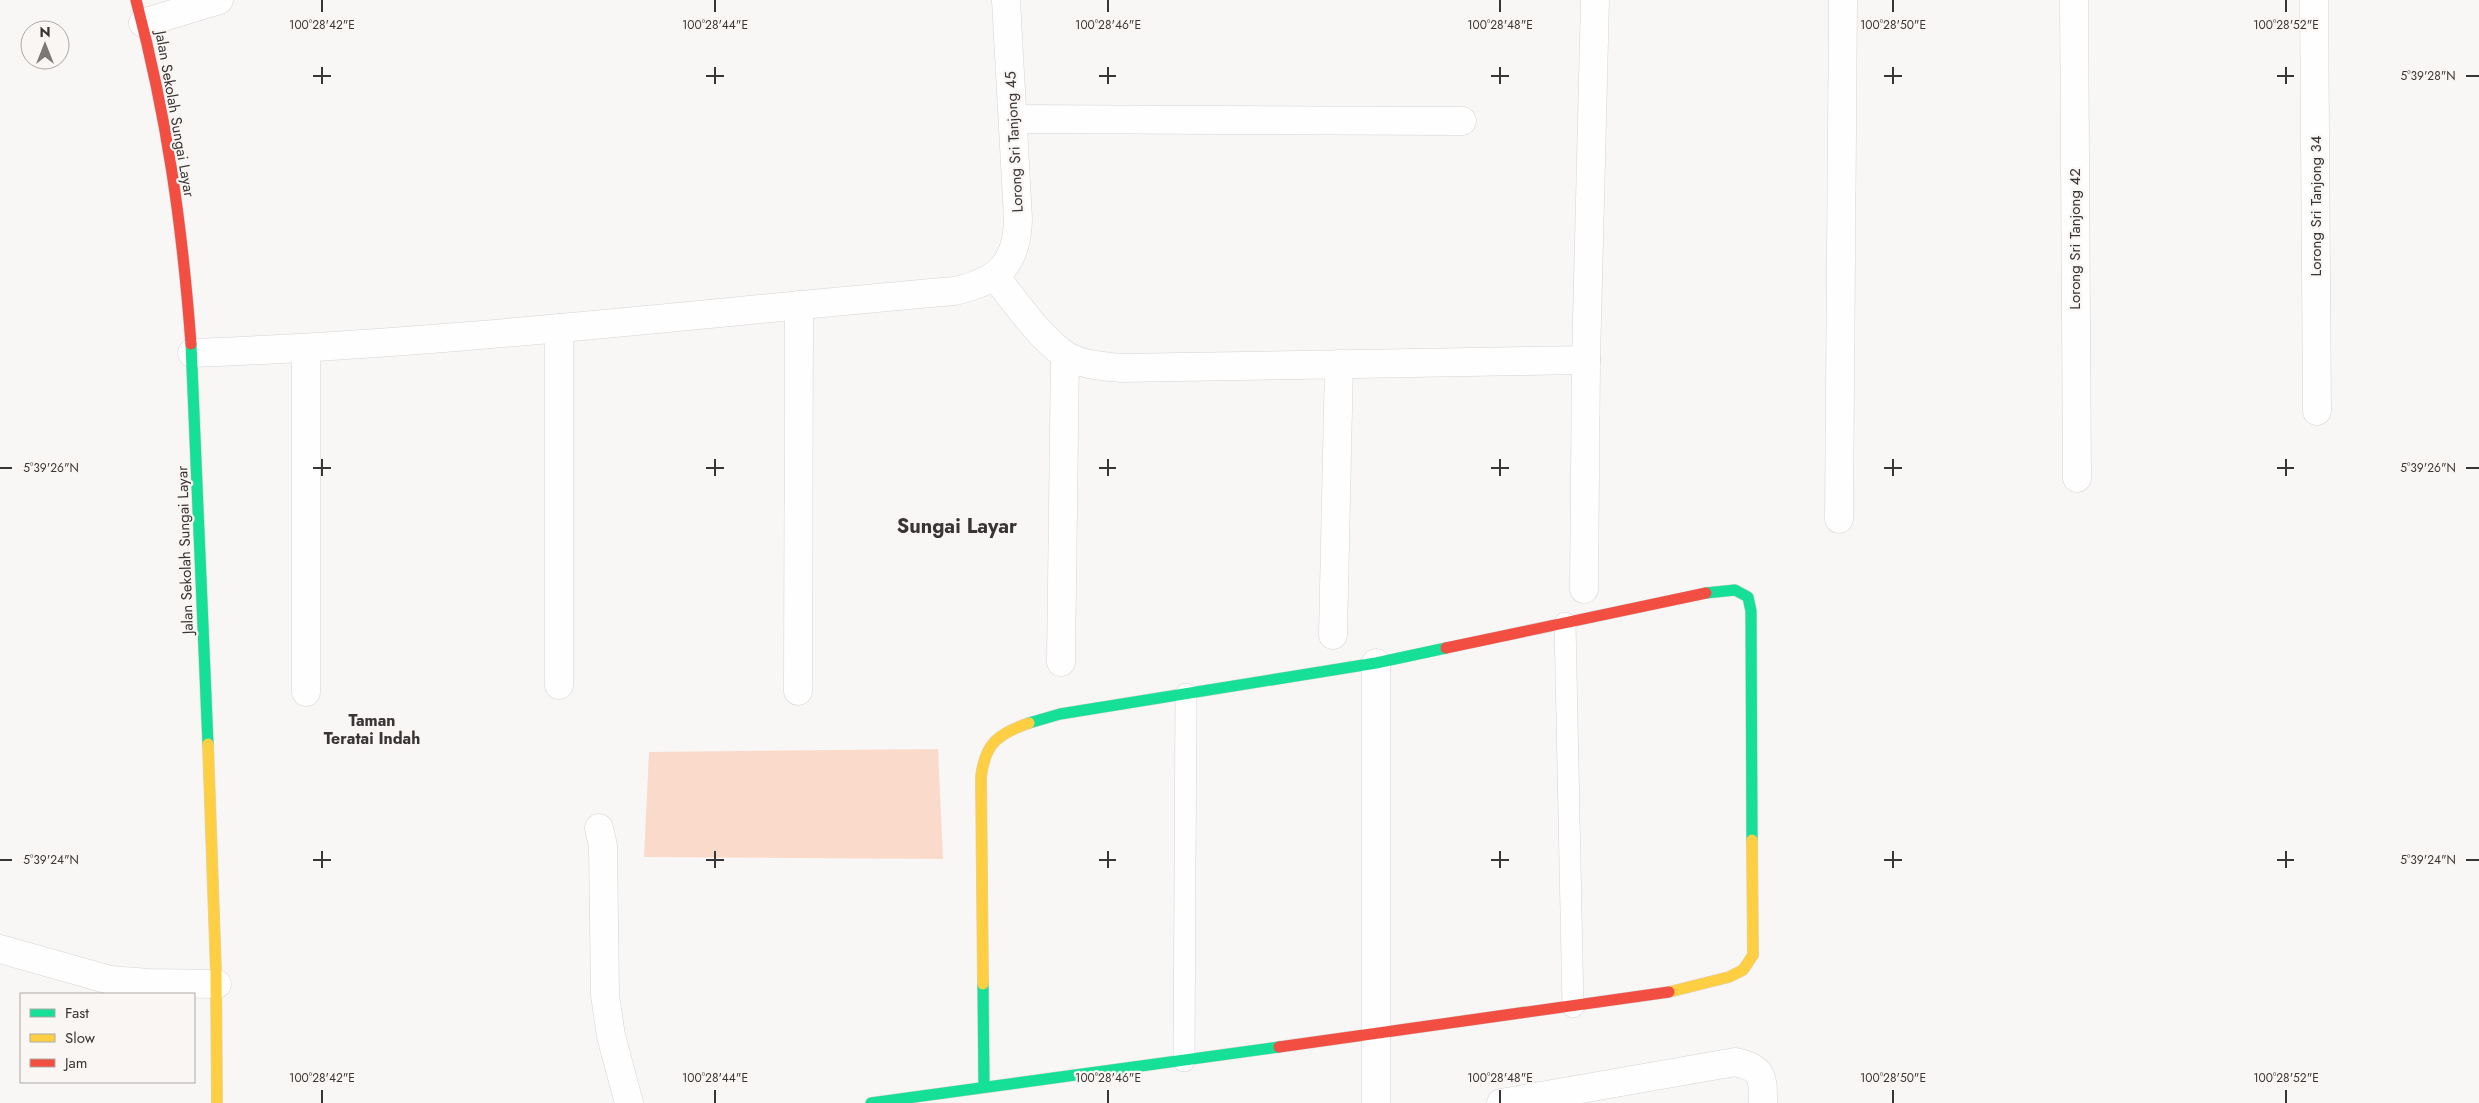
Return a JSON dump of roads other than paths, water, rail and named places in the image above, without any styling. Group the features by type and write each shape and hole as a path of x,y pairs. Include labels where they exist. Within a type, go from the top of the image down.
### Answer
{"street":[{"path":"140,11 219,0"},
{"name":"Lorong Sri Tanjong 45","path":"995,276 1009,260 1018,242 1006,0"},
{"path":"1584,589 1586,360 1595,0"},
{"path":"1839,518 1843,0"},
{"name":"Lorong Sri Tanjong 42","path":"2074,0 2077,478"},
{"name":"Lorong Sri Tanjong 34","path":"2314,0 2317,411"},
{"name":"Jalan Sekolah Sungai Layar","path":"140,11 170,150 192,353 217,984 217,1103"},
{"path":"1013,119 1462,121"},
{"path":"192,353 306,349 560,328 954,291 978,286 995,276 1043,334 1065,355 1091,365 1121,368 1586,360"},
{"path":"798,691 799,305"},
{"path":"560,328 560,685"},
{"path":"306,349 306,692"},
{"path":"1061,662 1065,355"},
{"path":"1333,635 1339,364"},
{"path":"870,1103 984,1086 1573,1008 1685,990 1720,980 1743,970 1753,955 1751,611 1748,597 1735,590 1722,590 1376,663 1060,714 1018,727 996,739 984,756 981,778 984,1086"},
{"path":"1376,663 1376,1103"},
{"path":"599,828 603,846 605,996 611,1036 629,1103"},
{"path":"0,949 110,980 150,984 217,984"},
{"path":"1502,1103 1576,1097 1735,1062 1753,1066 1763,1080 1763,1103"}],"lane":[{"path":"1565,623 1573,1008"},
{"path":"1184,1061 1186,694"}],"district":[{"name":"Sungai Layar","path":"957,526"},
{"name":"Taman Teratai Indah","path":"372,729"}]}
